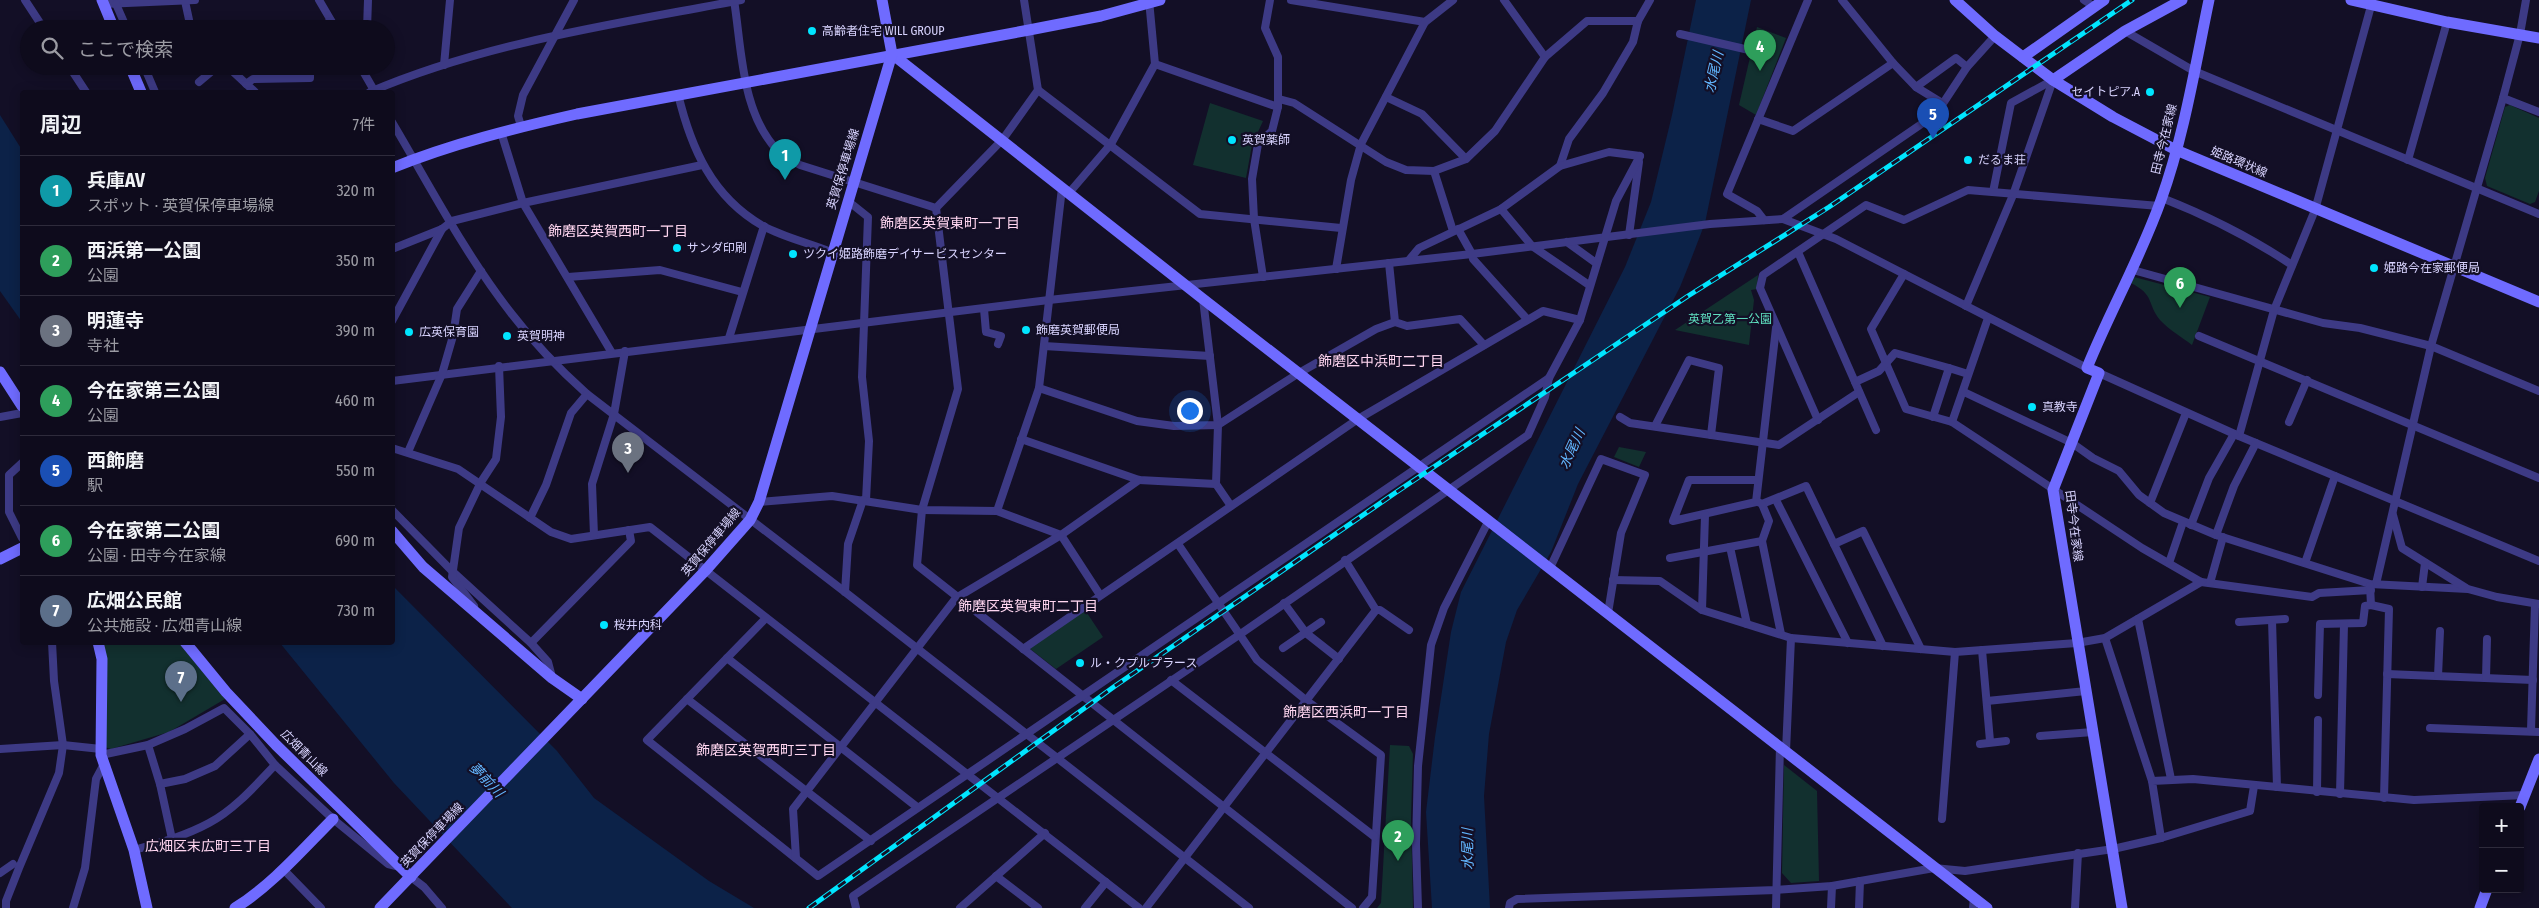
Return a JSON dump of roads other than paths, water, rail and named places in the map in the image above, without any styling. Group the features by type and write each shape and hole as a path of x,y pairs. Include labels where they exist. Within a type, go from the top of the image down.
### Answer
{"street":[{"path":"107,3 196,0"},
{"path":"319,0 330,20"},
{"path":"367,20 368,0"},
{"path":"444,65 450,0"},
{"path":"521,126 518,116 523,95 574,0"},
{"path":"378,90 444,65 556,34 737,0 746,81 758,123 780,153 800,165 936,208"},
{"name":"英賀保停車場線","path":"380,908 706,571 750,520 758,502 831,252 892,54 882,0"},
{"path":"936,208 1003,140 1038,90 1024,0"},
{"path":"1263,277 1254,218 1252,179 1258,144 1272,131 1278,103 1278,57 1264,28 1270,0"},
{"path":"1291,0 1425,22"},
{"path":"1336,269 1341,228 1361,144 1425,22 1453,0"},
{"path":"1504,0 1545,58"},
{"path":"1560,166 1570,139 1603,93 1633,42 1638,21 1650,0"},
{"path":"1764,220 1756,212 1727,194 1808,0"},
{"path":"1842,0 1892,63 1916,86 1942,103"},
{"name":"姫路環状線","path":"1955,0 1994,36 2053,80 2113,117 2176,150 2315,210 2539,302"},
{"path":"2023,57 2089,3 2104,0"},
{"path":"1993,192 2011,103 2053,80 2125,31 2182,0"},
{"name":"田寺今在家線","path":"2087,368 2106,319 2133,270 2160,202 2176,150 2209,0"},
{"path":"2351,0 2447,22 2539,38"},
{"path":"2371,605 2372,586 2396,502 2431,346 2503,98 2520,34 2526,0"},
{"path":"26,1 38,20"},
{"path":"185,1 189,20"},
{"path":"395,167 414,159 521,126 746,81 1029,30 1153,1 1155,64 1111,144 1065,190 1039,388 997,510"},
{"path":"107,3 112,20"},
{"path":"107,3 120,20"},
{"path":"2169,564 2209,478 2237,435 2274,310 2315,210 2372,6"},
{"path":"1155,64 1278,103 1294,103 1361,144 1386,162 1406,170 1434,170 1466,158 1495,130 1545,58 1586,21 1638,21"},
{"path":"2408,160 2447,22"},
{"path":"2125,31 2194,70 2539,214"},
{"path":"1680,34 1749,50"},
{"path":"1783,220 1936,114 1967,67 1994,36"},
{"path":"892,54 1203,299 1783,749 1934,868 1973,903 1987,908"},
{"path":"1916,86 1956,58 1967,67"},
{"path":"1758,119 1794,131 1892,63"},
{"path":"74,75 85,90"},
{"path":"134,75 140,90"},
{"path":"148,75 154,90"},
{"path":"199,82 207,75"},
{"path":"236,75 253,90"},
{"path":"246,84 253,79 310,78 310,75"},
{"path":"366,76 372,90"},
{"path":"1966,306 2013,195 2053,80"},
{"path":"1038,90 1200,214 1341,228"},
{"path":"678,94 687,130 702,164 727,198 764,226 831,252"},
{"path":"1386,97 1422,114 1466,158"},
{"path":"2503,98 2539,112"},
{"path":"395,127 481,271 512,315 550,360 587,394 846,592 1249,908"},
{"path":"501,132 523,203 612,353"},
{"path":"1409,260 1419,248 1501,209 1560,166 1610,152 1640,156"},
{"path":"1629,235 1640,156"},
{"path":"856,908 853,896 1528,435 1545,398 1549,378 1580,320 1589,285 1616,202 1640,156"},
{"path":"395,248 442,229 452,221 523,203 702,164"},
{"path":"1434,170 1455,230 1472,254 1473,260 1527,318"},
{"path":"1818,420 1760,288 1763,275 1866,205 1904,220 1968,190 2013,195 2160,202 2203,214 2253,239 2292,265"},
{"path":"846,592 848,544 864,500 869,441 862,377 868,217 848,201"},
{"path":"936,208 958,389 922,510 917,565 956,598 1352,908"},
{"path":"1501,209 1532,246 1589,285"},
{"path":"395,381 499,366 1050,300 1472,254 1710,224 1783,220 1823,233 2087,368 2186,413 2539,561"},
{"path":"729,338 764,226"},
{"path":"395,315 442,229"},
{"path":"1567,242 1596,263"},
{"path":"1798,252 1876,430"},
{"path":"1389,262 1395,322"},
{"path":"568,277 660,270 742,292"},
{"path":"2133,270 2323,323 2360,328 2431,346 2539,391"},
{"path":"408,452 442,374 453,336 457,310 481,271"},
{"path":"1904,274 1871,329 1906,409 1952,422 2053,490 2169,564 2201,582 2312,596 2319,593 2372,586 2468,589 2537,604 2530,730"},
{"path":"1203,299 1218,425 1216,484 1231,506"},
{"path":"984,309 986,332 1001,336 998,344"},
{"path":"1023,649 1358,419 1527,318 1543,311 1580,320"},
{"path":"1952,422 1964,392 1968,374 1988,318"},
{"path":"1039,388 1137,421 1174,426 1218,425 1299,373 1376,329 1395,322 1407,326 1460,319 1484,345"},
{"path":"1769,521 1759,503 1757,480 1776,326"},
{"path":"2199,336 2539,478"},
{"path":"1044,346 1210,356"},
{"path":"594,535 592,484 614,414 625,351"},
{"path":"1855,382 1879,371 1895,353 1968,374"},
{"path":"1655,426 1689,360 1719,368 1711,435"},
{"path":"483,618 452,577 452,571 459,528 481,482 496,459 501,417 499,366"},
{"path":"1933,417 1949,368"},
{"path":"0,372 20,403"},
{"name":"田寺今在家線","path":"2099,373 2053,490 2122,908"},
{"path":"766,618 647,740 818,876 1549,378"},
{"path":"2290,422 2306,380"},
{"path":"1620,417 1630,423 1779,445 1859,392"},
{"path":"1964,392 2072,443 2093,458 2119,471 2139,495 2150,503 2187,523 2220,536 2372,586"},
{"path":"530,518 546,485 571,413 587,394"},
{"path":"0,417 20,413"},
{"path":"2150,503 2186,413"},
{"path":"1022,439 1139,480 1216,484"},
{"path":"2210,583 2220,536 2234,486 2256,443"},
{"path":"395,449 458,469 481,482 551,532 572,539 650,526 1139,908"},
{"path":"1553,571 1601,459 1644,476 1621,533 1608,612"},
{"path":"20,465 9,475 9,512 20,534"},
{"path":"2305,563 2335,476"},
{"path":"796,858 793,809 956,598 1061,535 1139,480"},
{"path":"1757,480 1689,480 1673,521 1776,500 1806,486 1883,646"},
{"path":"758,502 832,496 922,510 997,510 1061,535 1100,595"},
{"path":"1776,500 1848,643"},
{"path":"395,513 452,571 532,643 548,662 552,678"},
{"path":"1781,634 1762,541 1769,521 1782,513"},
{"path":"1702,610 1705,514"},
{"path":"2393,514 2402,548 2468,589"},
{"path":"1418,908 1416,844 1418,766 1431,645 1444,608 1489,520"},
{"path":"532,643 631,541 629,530"},
{"path":"1834,544 1863,531 1921,649"},
{"path":"395,535 423,567 579,703"},
{"path":"1670,558 1762,541"},
{"path":"1178,544 1257,660 1307,701 1381,755 1372,897 1363,908"},
{"path":"1730,547 1747,624"},
{"path":"0,559 20,549"},
{"path":"1345,560 1376,610 1380,610 1409,630"},
{"path":"2422,587 2425,563"},
{"path":"1613,580 1660,581 1702,610 1791,638 1955,652 2078,643 2105,638 2201,582"},
{"path":"1284,603 1306,633 1339,659"},
{"path":"2318,695 2320,624 2363,623 2365,606 2371,605 2389,609 2384,798"},
{"path":"1146,908 1376,610"},
{"path":"2138,619 2171,779"},
{"path":"2272,620 2278,787"},
{"path":"2239,622 2285,620"},
{"path":"1283,648 1321,622"},
{"path":"2340,794 2344,624"},
{"path":"2438,676 2440,631"},
{"path":"1776,908 1783,749 1791,638"},
{"path":"2105,638 2152,781 2161,838"},
{"path":"2486,678 2487,638"},
{"path":"6,908 6,901 59,773 62,745 54,681 52,645"},
{"path":"73,908 85,868 96,779 102,756 102,659 99,645"},
{"name":"広畑青山線","path":"187,645 226,692 276,745 400,867 415,873"},
{"path":"1982,650 1990,741"},
{"path":"1942,819 1955,652"},
{"path":"727,658 917,807"},
{"path":"2387,674 2533,680"},
{"path":"1171,680 1375,838"},
{"path":"1986,701 2086,691"},
{"path":"687,699 870,841"},
{"path":"0,749 62,745 102,756 148,745 185,729 224,708 250,734 275,765 333,819 388,864 400,867"},
{"path":"2317,792 2318,720"},
{"path":"2430,728 2530,730 2539,732"},
{"path":"2040,736 2093,732"},
{"path":"160,784 185,779 215,766 250,734"},
{"path":"1980,744 1990,741 2006,741"},
{"path":"148,745 160,784 172,840"},
{"path":"102,756 134,850 147,908"},
{"path":"2522,803 2537,773 2539,760"},
{"path":"134,850 172,840 211,822 245,796 275,765"},
{"path":"2152,781 2171,779 2414,800 2525,795"},
{"path":"1509,908 1510,903 1517,899 1776,890 1832,886 1934,868 1965,871 2113,849 2161,838 2250,811 2254,786"},
{"path":"235,908 250,899 333,819"},
{"path":"960,908 1045,833"},
{"path":"2075,908 2078,853"},
{"path":"0,873 13,864"},
{"path":"283,869 322,908"},
{"path":"415,873 442,908"},
{"path":"996,876 1038,908"},
{"path":"1859,908 1860,881"},
{"path":"1085,908 1106,882"},
{"path":"1831,908 1832,886"},
{"path":"2480,908 2486,893"}],"water":[{"name":"水尾川","path":"1696,0 1751,0 1705,223 1680,287 1578,484 1551,552 1517,610 1506,642 1489,734 1484,796 1490,908 1432,908 1426,812 1451,632 1461,592 1625,267 1651,202 1672,115"},
{"path":"0,115 20,147 20,319 0,291"},
{"name":"夢前川","path":"395,588 557,751 594,798 709,881 754,908 512,908 394,783 282,645 395,645"}],"railway":[{"path":"809,908 1115,686 1395,493 1688,296 1829,207 2132,0"}],"place":[{"name":"高齢者住宅 WILL GROUP","path":"812,31"},
{"name":"今在家第三公園","path":"1760,71"},
{"name":"セイトピア.A","path":"2150,92"},
{"name":"西飾磨","path":"1933,139"},
{"name":"英賀薬師","path":"1232,140"},
{"name":"だるま荘","path":"1968,160"},
{"name":"兵庫AV","path":"785,180"},
{"name":"サンダ印刷","path":"677,248"},
{"name":"ツクイ姫路飾磨デイサービスセンター","path":"793,254"},
{"name":"姫路今在家郵便局","path":"2374,268"},
{"name":"今在家第二公園","path":"2180,308"},
{"name":"飾磨英賀郵便局","path":"1026,330"},
{"name":"広英保育園","path":"409,332"},
{"name":"英賀明神","path":"507,336"},
{"name":"真教寺","path":"2032,407"},
{"name":"明蓮寺","path":"628,473"},
{"name":"桜井内科","path":"604,625"},
{"name":"ル・クプルプラース","path":"1080,663"},
{"name":"広畑公民館","path":"181,702"},
{"name":"西浜第一公園","path":"1398,861"}],"district":[{"name":"飾磨区英賀東町一丁目","path":"950,223"},
{"name":"飾磨区英賀西町一丁目","path":"618,231"},
{"name":"飾磨区中浜町二丁目","path":"1381,361"},
{"name":"飾磨区英賀東町二丁目","path":"1028,606"},
{"name":"飾磨区西浜町一丁目","path":"1346,712"},
{"name":"飾磨区英賀西町三丁目","path":"766,750"},
{"name":"広畑区末広町三丁目","path":"208,846"}],"park label":[{"name":"英賀乙第一公園","path":"1730,319"}]}
